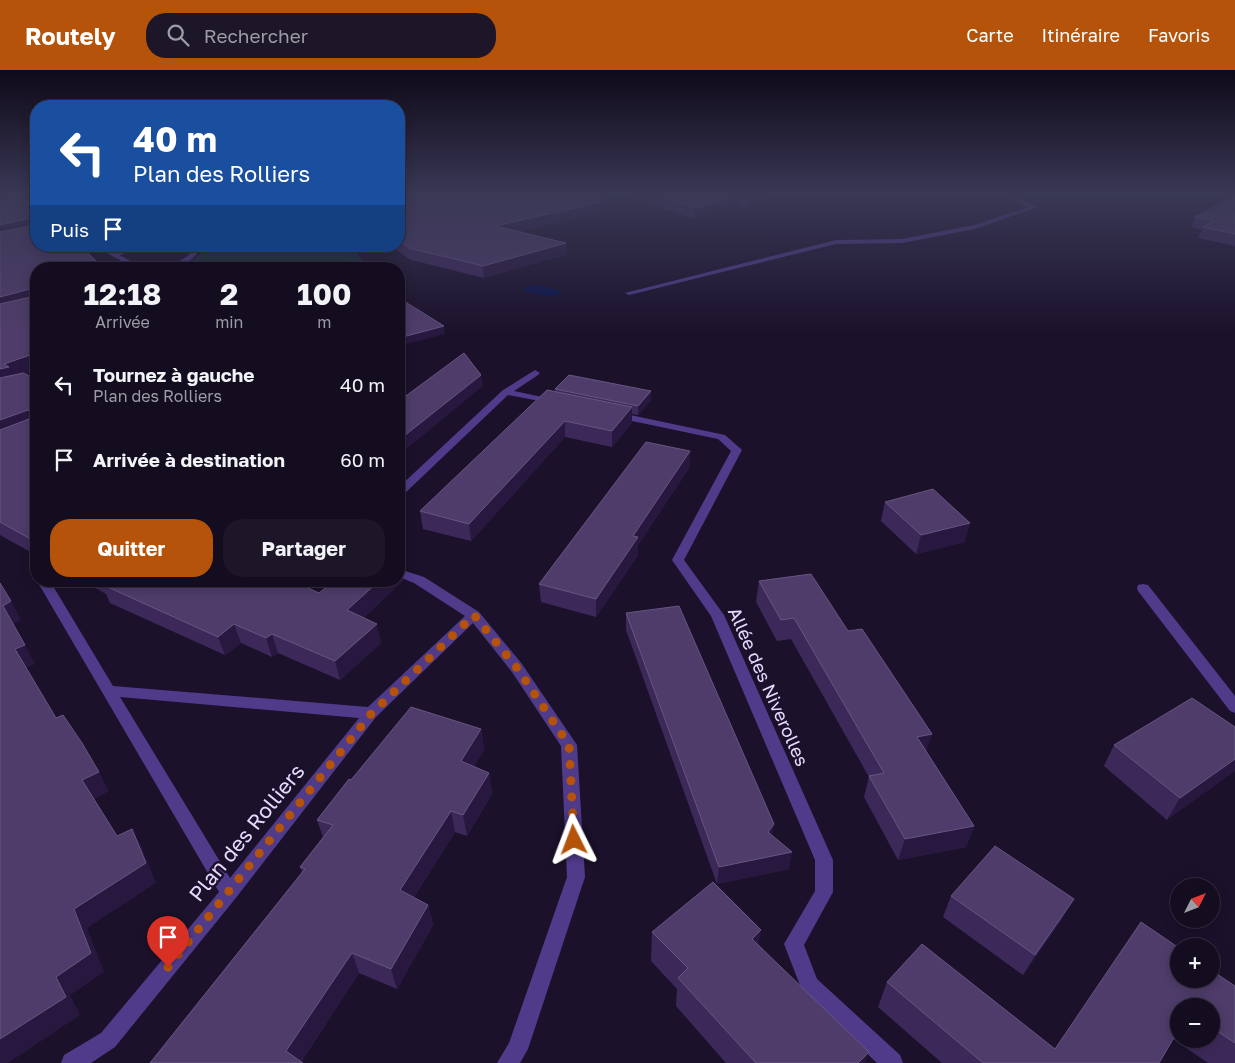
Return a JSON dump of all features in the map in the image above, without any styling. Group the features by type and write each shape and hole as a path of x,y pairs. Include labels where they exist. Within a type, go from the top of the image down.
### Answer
{"street":[{"path":"629,293 738,264 836,242 905,240"},
{"path":"108,252 128,262"},
{"path":"114,255 124,252"},
{"path":"181,262 194,252"},
{"path":"405,486 506,392 535,373"},
{"path":"506,392 565,405"},
{"name":"Allée des Niverolles","path":"604,413 721,437 737,450 678,560 716,615 824,860 824,892 794,944 810,986 892,1063"},
{"path":"405,575 418,580 474,615 517,668 569,745 576,878 517,1049 508,1063"},
{"path":"46,587 229,893"},
{"path":"1144,588 1235,706"},
{"name":"Plan des Rolliers","path":"72,1063 108,1040 229,893 371,714 474,615"},
{"path":"109,691 371,714"}],"green space":[{"path":"203,252 357,252 362,261 358,262 190,262"}],"shaded area":[{"path":"533,284 559,290 560,294 551,297 521,290"}],"building":[{"path":"0,240 30,240 30,252 87,252 97,262 30,262 30,289 0,297"},
{"path":"405,240 555,240 566,243 483,266 409,248 405,245"},
{"path":"30,297 30,355 4,364 9,367 0,369 0,304"},
{"path":"405,302 444,326 405,336"},
{"path":"464,353 481,375 405,435 405,397"},
{"path":"23,373 30,376 30,411 28,410 0,420 0,378"},
{"path":"569,375 651,391 638,406 555,389"},
{"path":"547,390 632,407 612,431 565,421 469,524 420,511"},
{"path":"30,416 30,539 0,522 0,430 29,419"},
{"path":"646,442 690,451 633,536 638,537 596,599 539,584"},
{"path":"933,489 970,523 921,535 885,502"},
{"path":"811,574 848,631 862,629 932,734 917,737 974,826 905,839 869,776 884,773 794,618 781,620 759,581"},
{"path":"0,583 11,601 3,606 25,645 15,649 56,718 63,715 99,772 82,780 117,836 132,829 146,863 74,909 91,953 56,977 66,997 0,1039"},
{"path":"108,587 306,587 319,593 326,587 372,587 347,610 377,624 335,661 272,634 266,638 234,624 218,637"},
{"path":"679,606 774,824 768,832 792,852 719,867 626,613"},
{"path":"1192,698 1235,727 1235,759 1180,798 1114,745"},
{"path":"411,707 481,729 461,761 489,773 463,815 451,811 400,890 428,905 391,969 352,953 286,1051 303,1063 150,1063 305,869 300,867 333,825 317,820 349,779 351,780"},
{"path":"995,846 1074,899 1035,955 951,896"},
{"path":"713,882 761,930 752,939 869,1052 858,1063 756,1063 678,978 688,968 652,932"},
{"path":"1141,922 1170,942 1170,988 1220,988 1220,976 1235,986 1235,1043 1220,1033 1220,998 1170,998 1170,1044 1159,1063 983,1063 887,982 922,944 1055,1049"}],"route":[{"path":"168,967 371,714 474,615 517,668 569,745 574,840"}]}
